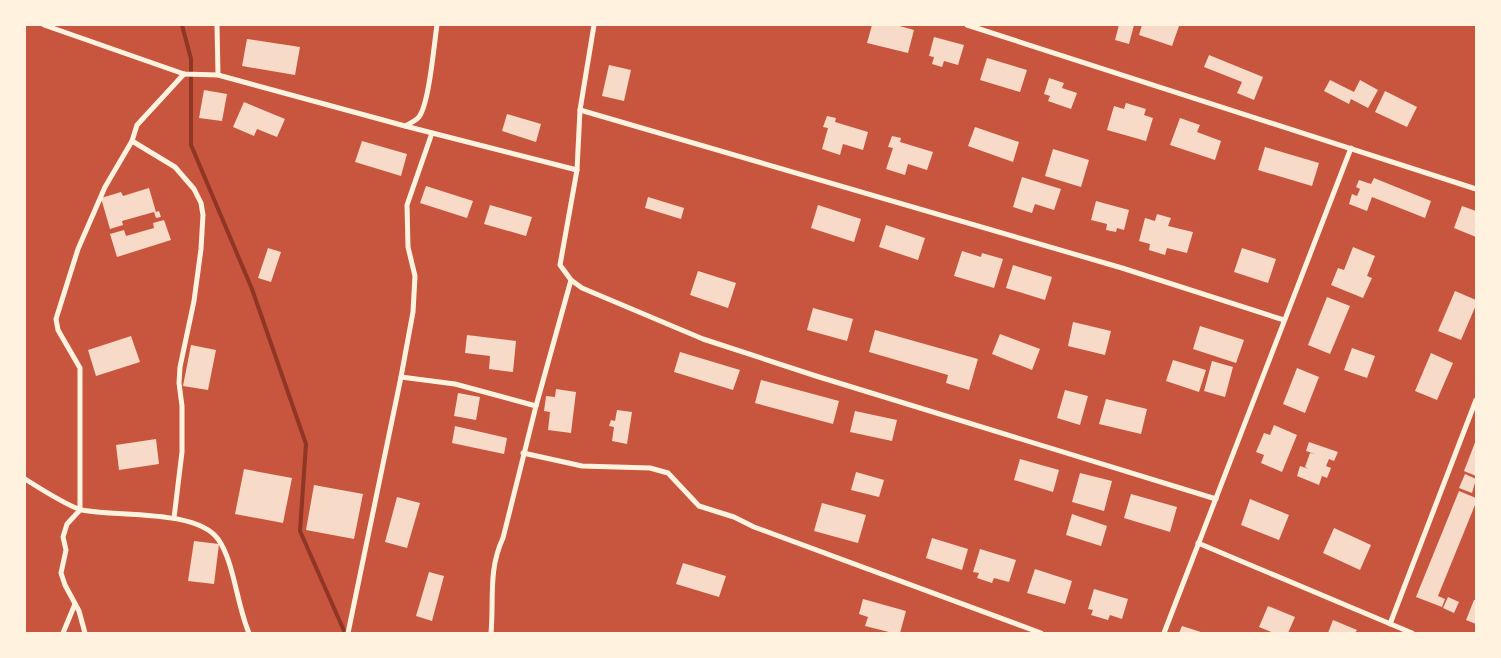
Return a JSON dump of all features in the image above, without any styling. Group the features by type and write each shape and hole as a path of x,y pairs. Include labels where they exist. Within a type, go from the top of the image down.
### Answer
{"street":[{"path":"44,25 184,74 218,75 577,170"},
{"path":"217,25 218,75"},
{"path":"405,126 419,117 427,96 437,25"},
{"path":"594,25 580,110 577,170 560,265 571,280 582,288 703,338 825,379 1216,499"},
{"path":"967,25 1476,189"},
{"path":"85,633 61,573 66,550 64,537 67,524 80,510 80,368 58,330 56,319 78,249 105,187 132,141 137,125 184,74"},
{"path":"580,110 1122,268 1284,320"},
{"path":"348,633 413,312 415,276 408,247 407,206 432,133"},
{"path":"132,141 175,167 194,189 201,203 200,258 194,301 180,367 182,452 174,518"},
{"path":"1164,633 1351,148"},
{"path":"491,633 492,574 496,554 503,538 523,453 571,280"},
{"path":"401,377 455,384 536,406"},
{"path":"1390,624 1476,400"},
{"path":"523,453 582,466 650,468 668,473 699,506 734,517 763,531 1041,633"},
{"path":"25,479 80,510 174,518 203,526 217,538 225,553 249,633"},
{"path":"1198,543 1412,633"},
{"path":"63,633 75,604"}],"building":[{"path":"872,25 896,25 914,30 908,53 867,43"},
{"path":"1119,25 1134,25 1129,44 1115,40"},
{"path":"1142,25 1179,26 1172,46 1139,35"},
{"path":"934,37 964,45 958,65 944,61 942,67 932,64 934,57 929,56"},
{"path":"247,39 300,47 295,75 242,66"},
{"path":"1209,55 1263,77 1254,100 1237,93 1242,82 1204,67"},
{"path":"987,58 1027,70 1020,92 980,80"},
{"path":"609,65 631,70 624,101 602,96"},
{"path":"1049,78 1064,83 1062,88 1077,93 1071,109 1048,101 1050,96 1044,94"},
{"path":"1330,80 1354,92 1360,80 1378,90 1368,108 1351,99 1349,104 1324,91"},
{"path":"204,90 227,94 222,121 199,118"},
{"path":"1385,91 1417,107 1407,127 1375,112"},
{"path":"244,102 285,119 277,137 257,129 254,136 233,127"},
{"path":"1126,103 1146,109 1144,115 1153,118 1146,141 1107,130 1114,106 1124,109"},
{"path":"507,114 541,124 536,142 502,131"},
{"path":"827,116 836,118 835,122 868,132 863,150 843,144 840,155 822,149 828,128 823,127"},
{"path":"1180,118 1200,125 1197,132 1221,141 1215,160 1170,145"},
{"path":"975,127 1019,142 1013,162 968,146"},
{"path":"892,136 901,138 900,142 933,152 927,170 908,164 905,175 886,169 893,148 888,147"},
{"path":"362,141 407,154 401,176 355,162"},
{"path":"1265,147 1319,163 1312,186 1258,170"},
{"path":"1053,149 1089,160 1081,187 1045,176"},
{"path":"1022,177 1061,189 1054,210 1035,204 1032,213 1013,207"},
{"path":"1374,178 1431,201 1425,218 1372,197 1367,211 1349,204 1352,194 1357,196 1360,189 1356,187 1359,180 1371,184"},
{"path":"426,186 473,201 467,218 420,203"},
{"path":"149,188 156,212 159,211 161,217 156,218 154,212 122,221 123,225 110,229 101,198 121,192 123,196"},
{"path":"648,197 684,208 681,219 645,208"},
{"path":"1096,201 1129,210 1124,230 1117,228 1116,232 1106,230 1107,224 1091,220"},
{"path":"490,205 532,217 526,236 484,224"},
{"path":"818,205 861,219 854,242 811,228"},
{"path":"1462,206 1476,211 1476,237 1454,228"},
{"path":"1157,214 1171,218 1168,226 1193,232 1187,253 1167,248 1165,255 1149,250 1150,244 1139,241 1145,218 1155,221"},
{"path":"164,220 171,240 117,257 110,234 124,230 126,236 154,228 153,223"},
{"path":"886,225 925,238 918,260 879,247"},
{"path":"1353,247 1375,256 1367,276 1372,278 1363,298 1331,285 1338,268 1344,270"},
{"path":"268,248 281,252 271,282 258,278"},
{"path":"1242,248 1276,259 1268,283 1234,272"},
{"path":"962,251 981,257 982,253 1003,259 994,288 954,276"},
{"path":"1013,265 1052,277 1045,300 1006,288"},
{"path":"698,271 736,283 728,308 690,295"},
{"path":"1455,291 1476,300 1476,305 1461,340 1438,331"},
{"path":"1327,297 1350,306 1330,354 1308,345"},
{"path":"813,308 853,319 847,341 807,330"},
{"path":"1073,322 1111,331 1105,355 1068,346"},
{"path":"1200,326 1244,340 1236,363 1193,349"},
{"path":"875,330 978,359 969,390 946,383 948,375 869,352"},
{"path":"1000,334 1040,349 1032,370 992,354"},
{"path":"467,335 516,341 513,372 489,369 490,356 465,353"},
{"path":"131,336 140,362 96,376 88,350"},
{"path":"191,345 216,350 208,390 183,386"},
{"path":"1352,348 1375,356 1367,378 1344,370"},
{"path":"680,352 740,370 733,390 674,372"},
{"path":"1431,353 1453,363 1437,400 1415,391"},
{"path":"1173,360 1206,370 1199,392 1166,381"},
{"path":"1212,361 1233,367 1225,397 1204,391"},
{"path":"1297,368 1319,377 1305,413 1283,404"},
{"path":"761,380 839,401 833,424 755,403"},
{"path":"556,389 576,392 571,433 548,430 550,412 544,411 546,396 555,397"},
{"path":"1065,390 1088,396 1080,425 1057,418"},
{"path":"458,393 480,397 476,420 454,416"},
{"path":"1106,399 1147,409 1141,434 1099,424"},
{"path":"617,410 632,412 627,444 612,441 614,427 609,426 611,420 615,421"},
{"path":"855,411 897,420 892,441 850,432"},
{"path":"1274,425 1297,435 1282,472 1261,463 1264,455 1256,452 1264,433 1270,435"},
{"path":"455,426 507,438 504,454 452,443"},
{"path":"156,439 159,464 119,470 116,445"},
{"path":"1476,440 1476,476 1464,471"},
{"path":"1309,442 1338,452 1334,461 1329,459 1326,466 1331,468 1327,478 1322,476 1319,485 1297,476 1300,466 1309,469 1305,467 1310,453 1315,454 1306,451"},
{"path":"1020,459 1059,470 1053,492 1014,480"},
{"path":"244,469 292,478 283,523 235,514"},
{"path":"856,472 884,480 879,497 851,490"},
{"path":"1080,473 1112,481 1104,511 1072,502"},
{"path":"1465,474 1476,479 1472,493 1459,488"},
{"path":"314,485 363,494 354,539 306,530"},
{"path":"1459,491 1476,498 1476,506 1438,596 1445,599 1442,607 1416,597"},
{"path":"1131,494 1177,507 1170,532 1124,518"},
{"path":"397,497 420,503 407,548 385,542"},
{"path":"1250,499 1289,515 1279,540 1241,525"},
{"path":"822,503 866,515 858,543 814,531"},
{"path":"1072,514 1107,526 1101,546 1066,535"},
{"path":"1334,528 1371,545 1360,570 1323,553"},
{"path":"932,538 968,549 962,570 926,558"},
{"path":"194,541 219,544 214,584 188,581"},
{"path":"980,549 1016,560 1009,582 994,578 992,583 977,578 979,573 973,572"},
{"path":"683,563 726,576 719,597 676,584"},
{"path":"1035,569 1072,581 1065,604 1027,593"},
{"path":"429,572 444,576 432,621 416,616"},
{"path":"1094,589 1128,599 1122,619 1110,615 1108,620 1091,615 1093,610 1088,609"},
{"path":"1448,597 1459,602 1454,613 1443,608"},
{"path":"863,599 906,611 900,633 865,626 868,617 859,614"},
{"path":"1474,600 1476,600 1476,624 1466,620"},
{"path":"1268,606 1295,617 1288,633 1274,633 1259,627"},
{"path":"1333,620 1357,630 1355,633 1328,633"},
{"path":"1182,626 1204,633 1179,633"}],"waterway":[{"path":"182,25 191,59 191,145 252,289 306,444 300,531 345,633"}]}
